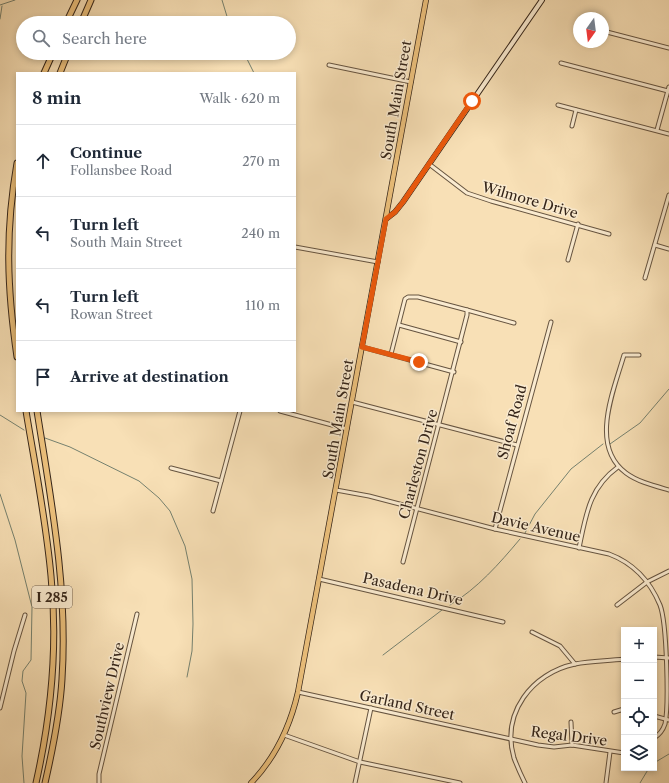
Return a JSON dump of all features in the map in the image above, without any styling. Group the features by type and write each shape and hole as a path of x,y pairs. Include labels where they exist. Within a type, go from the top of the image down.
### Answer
{"highway":[{"path":"69,16 77,0"},
{"path":"84,16 91,0"},
{"path":"44,72 50,60"},
{"path":"60,72 65,60"},
{"path":"16,170 9,219 7,248 10,306 16,350"},
{"name":"I 285","path":"26,412 51,576 54,637 50,699 36,783"},
{"name":"I 285","path":"37,412 54,515 61,573 63,608 62,678 59,712 45,783"}],"main road":[{"name":"South Main Street","path":"251,783 272,758 284,735 293,712 298,692 426,0"}],"street":[{"path":"386,219 398,209 542,0"},
{"path":"609,33 669,48"},
{"path":"561,63 668,89 657,130"},
{"path":"330,65 411,82"},
{"path":"558,105 669,134"},
{"path":"572,126 576,110"},
{"name":"Wilmore Drive","path":"429,164 467,193 491,202 578,224 591,230 609,234"},
{"path":"645,278 669,195"},
{"path":"568,260 578,224"},
{"path":"654,245 669,249"},
{"path":"296,247 378,262"},
{"path":"391,354 405,299 411,296 514,323"},
{"name":"Charleston Drive","path":"403,562 454,372 467,310"},
{"name":"Shoaf Road","path":"495,529 551,322"},
{"path":"399,325 461,342"},
{"path":"362,347 454,372"},
{"path":"639,355 624,354 609,409 606,437 611,454 618,467 627,474 646,484 669,490"},
{"path":"352,402 517,445"},
{"path":"213,511 240,412"},
{"path":"284,412 347,429"},
{"path":"579,548 591,500 600,483 618,467"},
{"path":"171,468 221,481"},
{"name":"Davie Avenue","path":"336,490 495,529 609,554 624,560 647,582 656,598 662,612 668,658"},
{"path":"617,605 647,582 669,571"},
{"name":"Pasadena Drive","path":"319,579 503,622"},
{"name":"Southview Drive","path":"99,783 137,614"},
{"path":"0,708 14,651 25,615"},
{"path":"532,632 560,646 574,664"},
{"path":"657,657 668,658 668,720 663,730 657,735"},
{"path":"525,783 514,758 511,731 517,708 531,688 548,674 574,664 621,659"},
{"name":"Garland Street","path":"298,692 512,738"},
{"path":"355,783 372,708"},
{"path":"614,712 621,710"},
{"path":"657,717 668,720"},
{"path":"571,722 572,745"},
{"path":"284,735 360,762 460,783"},
{"name":"Regal Drive","path":"512,738 554,747 572,745 621,753"},
{"path":"606,783 610,752"}],"waterway":[{"path":"0,5 15,0"},
{"path":"222,0 227,16"},
{"path":"0,19 2,6"},
{"path":"248,60 254,72"},
{"path":"610,444 640,423 669,389"},
{"path":"0,415 24,430"},
{"path":"45,438 70,447 139,481 159,498 170,511 185,546 192,579 192,651 187,677"},
{"path":"525,533 535,514 571,469 603,444"},
{"path":"0,494 15,540 32,607 31,660 23,671 22,681 26,693 22,756 24,783"},
{"path":"450,605 479,583 520,539"},
{"path":"383,655 442,610"},
{"path":"657,761 669,754"},
{"path":"640,783 647,771"}],"route":[{"path":"419,362 362,347 386,219 398,209 472,101"}]}
